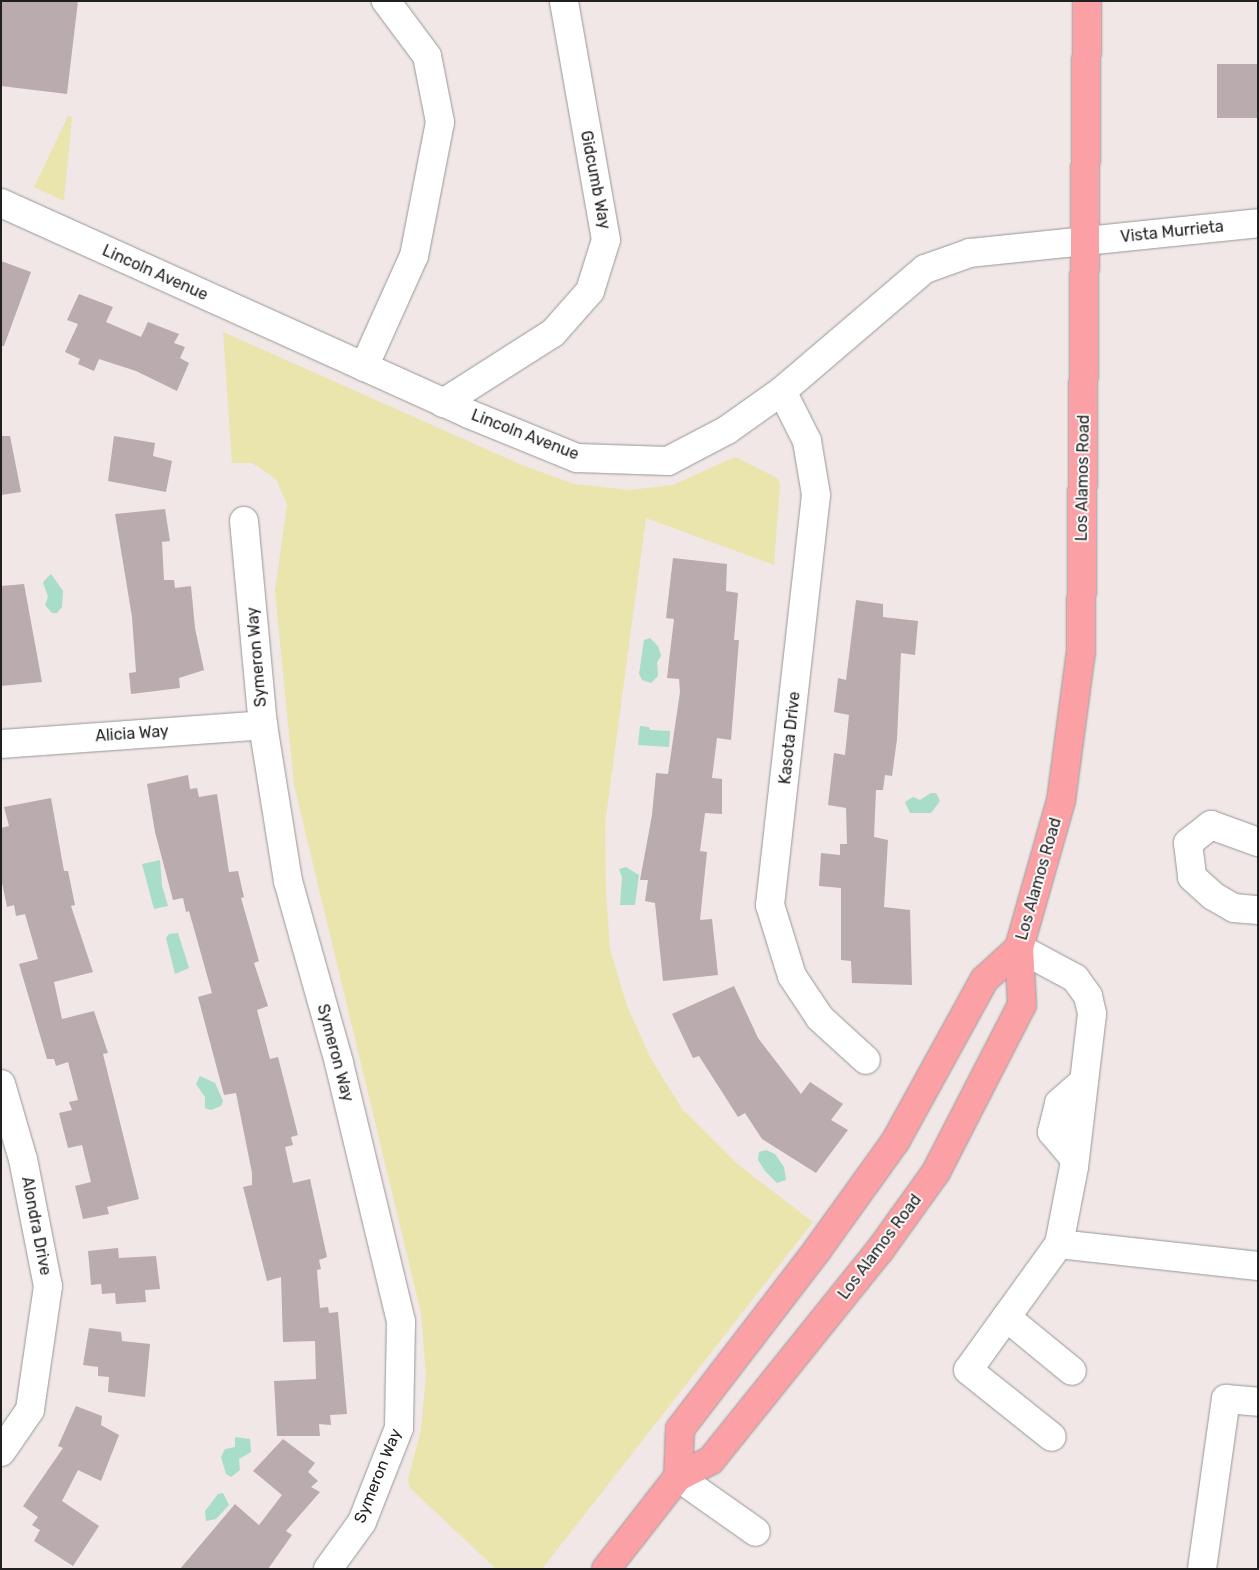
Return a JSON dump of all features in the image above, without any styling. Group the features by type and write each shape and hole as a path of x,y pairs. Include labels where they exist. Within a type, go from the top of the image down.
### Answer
{"main road":[{"name":"Los Alamos Road","path":"606,1569 678,1476 711,1460 880,1250 936,1172 1022,1005 1019,948 1062,801 1082,652 1087,1"},
{"name":"Los Alamos Road","path":"678,1476 680,1429 818,1249 895,1142 984,980 1019,948"}],"street":[{"path":"364,367 414,256 440,122 427,56 386,1"},
{"name":"Gidcumb Way","path":"443,403 553,333 590,291 606,240 564,1"},
{"name":"Lincoln Avenue","path":"1,203 443,403 576,458 668,461 727,430 782,391 925,270 970,253 1086,241"},
{"name":"Vista Murrieta","path":"1086,241 1258,224"},
{"name":"Kasota Drive","path":"782,391 807,441 816,495 770,905 792,976 820,1018 866,1060"},
{"name":"Symeron Way","path":"244,521 263,725 288,881 339,1063 401,1322 399,1428 362,1522 328,1569"},
{"name":"Alicia Way","path":"1,744 263,725"},
{"path":"1258,842 1211,825 1188,843 1192,877 1213,896 1234,908 1258,910"},
{"path":"1019,948 1075,978 1088,996 1092,1014 1084,1081 1074,1158 1059,1244 968,1370 1052,1437"},
{"name":"Alondra Drive","path":"1,1084 23,1159 48,1286 30,1410 1,1452"},
{"path":"1059,1244 1258,1266"},
{"path":"1006,1317 1072,1371"},
{"path":"1202,1569 1226,1399 1258,1402"},
{"path":"678,1476 756,1532"}],"shaded area":[{"path":"68,116 72,117 64,201 34,187"},
{"path":"223,332 522,465 574,484 629,490 673,485 735,457 777,478 780,484 774,565 646,518 605,824 606,893 610,949 627,1006 651,1059 683,1110 736,1163 813,1222 542,1569 496,1569 410,1488 408,1479 421,1430 426,1375 421,1313 294,785 275,591 287,505 276,479 252,463 232,463"},
{"path":"51,574 63,591 62,607 57,613 52,613 45,605 48,597 43,582"},
{"path":"650,638 658,646 661,656 657,662 658,676 651,683 642,680 639,674 644,640"},
{"path":"640,726 649,727 650,730 670,731 669,747 638,745"},
{"path":"931,793 936,793 940,801 931,813 910,813 905,802 913,797 920,800"},
{"path":"160,860 162,886 168,906 154,909 142,864"},
{"path":"626,867 639,875 635,905 620,905 622,877 619,869"},
{"path":"178,933 189,968 175,974 166,938 169,934"},
{"path":"200,1076 215,1083 223,1101 221,1106 211,1110 205,1108 205,1097 196,1084"},
{"path":"766,1150 775,1154 784,1167 786,1180 777,1183 765,1171 758,1160 759,1152"},
{"path":"235,1437 250,1439 251,1452 239,1459 240,1470 231,1477 226,1474 221,1457 225,1449 235,1447"},
{"path":"223,1493 229,1505 216,1519 206,1521 205,1511 218,1494"}],"building":[{"path":"1,1 78,1 67,94 1,86"},
{"path":"1217,64 1258,64 1258,118 1217,118"},
{"path":"1,261 31,272 4,346 1,346"},
{"path":"79,294 113,307 106,322 141,337 148,322 179,334 174,343 185,347 180,358 189,363 177,391 136,371 99,359 94,371 78,364 80,359 65,352 78,324 67,320"},
{"path":"1,436 10,436 21,492 1,495"},
{"path":"114,436 155,443 153,456 172,461 166,492 108,481"},
{"path":"165,509 170,541 162,542 164,580 174,580 175,588 191,586 195,628 204,670 179,678 180,688 131,694 129,673 136,672 132,617 115,514"},
{"path":"673,558 727,564 726,591 738,593 734,640 739,640 731,740 717,738 712,778 722,779 722,814 705,813 700,851 707,852 700,920 712,919 718,975 663,981 655,903 645,901 648,880 640,880 652,815 656,773 668,774 680,692 679,679 667,678 674,619 666,618"},
{"path":"24,584 42,682 1,686 1,586"},
{"path":"856,600 883,604 883,617 918,621 915,655 901,653 897,739 892,776 885,775 883,790 876,790 874,837 888,840 884,907 910,910 912,985 852,983 851,961 841,960 841,888 819,886 821,853 840,855 840,844 847,844 846,808 828,805 834,753 845,755 849,715 834,712 838,678 846,680"},
{"path":"188,775 190,789 197,788 199,797 217,794 229,872 238,871 244,897 241,898 259,961 254,963 268,1006 257,1010 270,1059 278,1057 298,1135 291,1137 293,1145 285,1147 293,1183 310,1179 327,1257 319,1260 321,1269 317,1270 320,1308 328,1307 329,1313 338,1312 347,1414 330,1415 331,1425 319,1424 320,1436 277,1436 274,1381 316,1379 315,1341 283,1342 281,1277 267,1281 243,1187 252,1185 252,1173 236,1093 224,1095 198,997 212,993 189,911 186,912 183,898 173,900 155,832 147,784"},
{"path":"51,798 64,871 68,871 75,905 71,906 93,972 54,982 62,1019 94,1011 108,1053 103,1054 139,1199 107,1207 109,1214 83,1219 75,1186 91,1182 82,1145 68,1148 59,1113 72,1110 69,1102 78,1100 68,1062 56,1066 54,1059 47,1059 19,964 38,959 25,914 16,916 14,905 7,907 1,878 1,828 9,826 4,807"},
{"path":"734,986 758,1038 801,1094 810,1082 843,1104 831,1120 848,1130 816,1173 762,1139 745,1113 738,1117 699,1056 693,1058 672,1014"},
{"path":"118,1248 119,1258 156,1256 160,1289 145,1290 146,1302 116,1304 115,1293 102,1294 101,1284 91,1285 88,1251"},
{"path":"89,1328 121,1332 122,1341 150,1344 145,1397 108,1392 109,1377 98,1376 98,1367 83,1365"},
{"path":"76,1406 102,1416 101,1425 119,1435 101,1481 78,1470 62,1501 99,1526 73,1566 34,1541 40,1530 32,1525 38,1517 23,1506 63,1448 58,1446"},
{"path":"283,1439 315,1463 308,1472 318,1481 311,1487 320,1492 286,1531 292,1535 268,1569 180,1569 235,1504 259,1525 282,1495 253,1471"}]}
